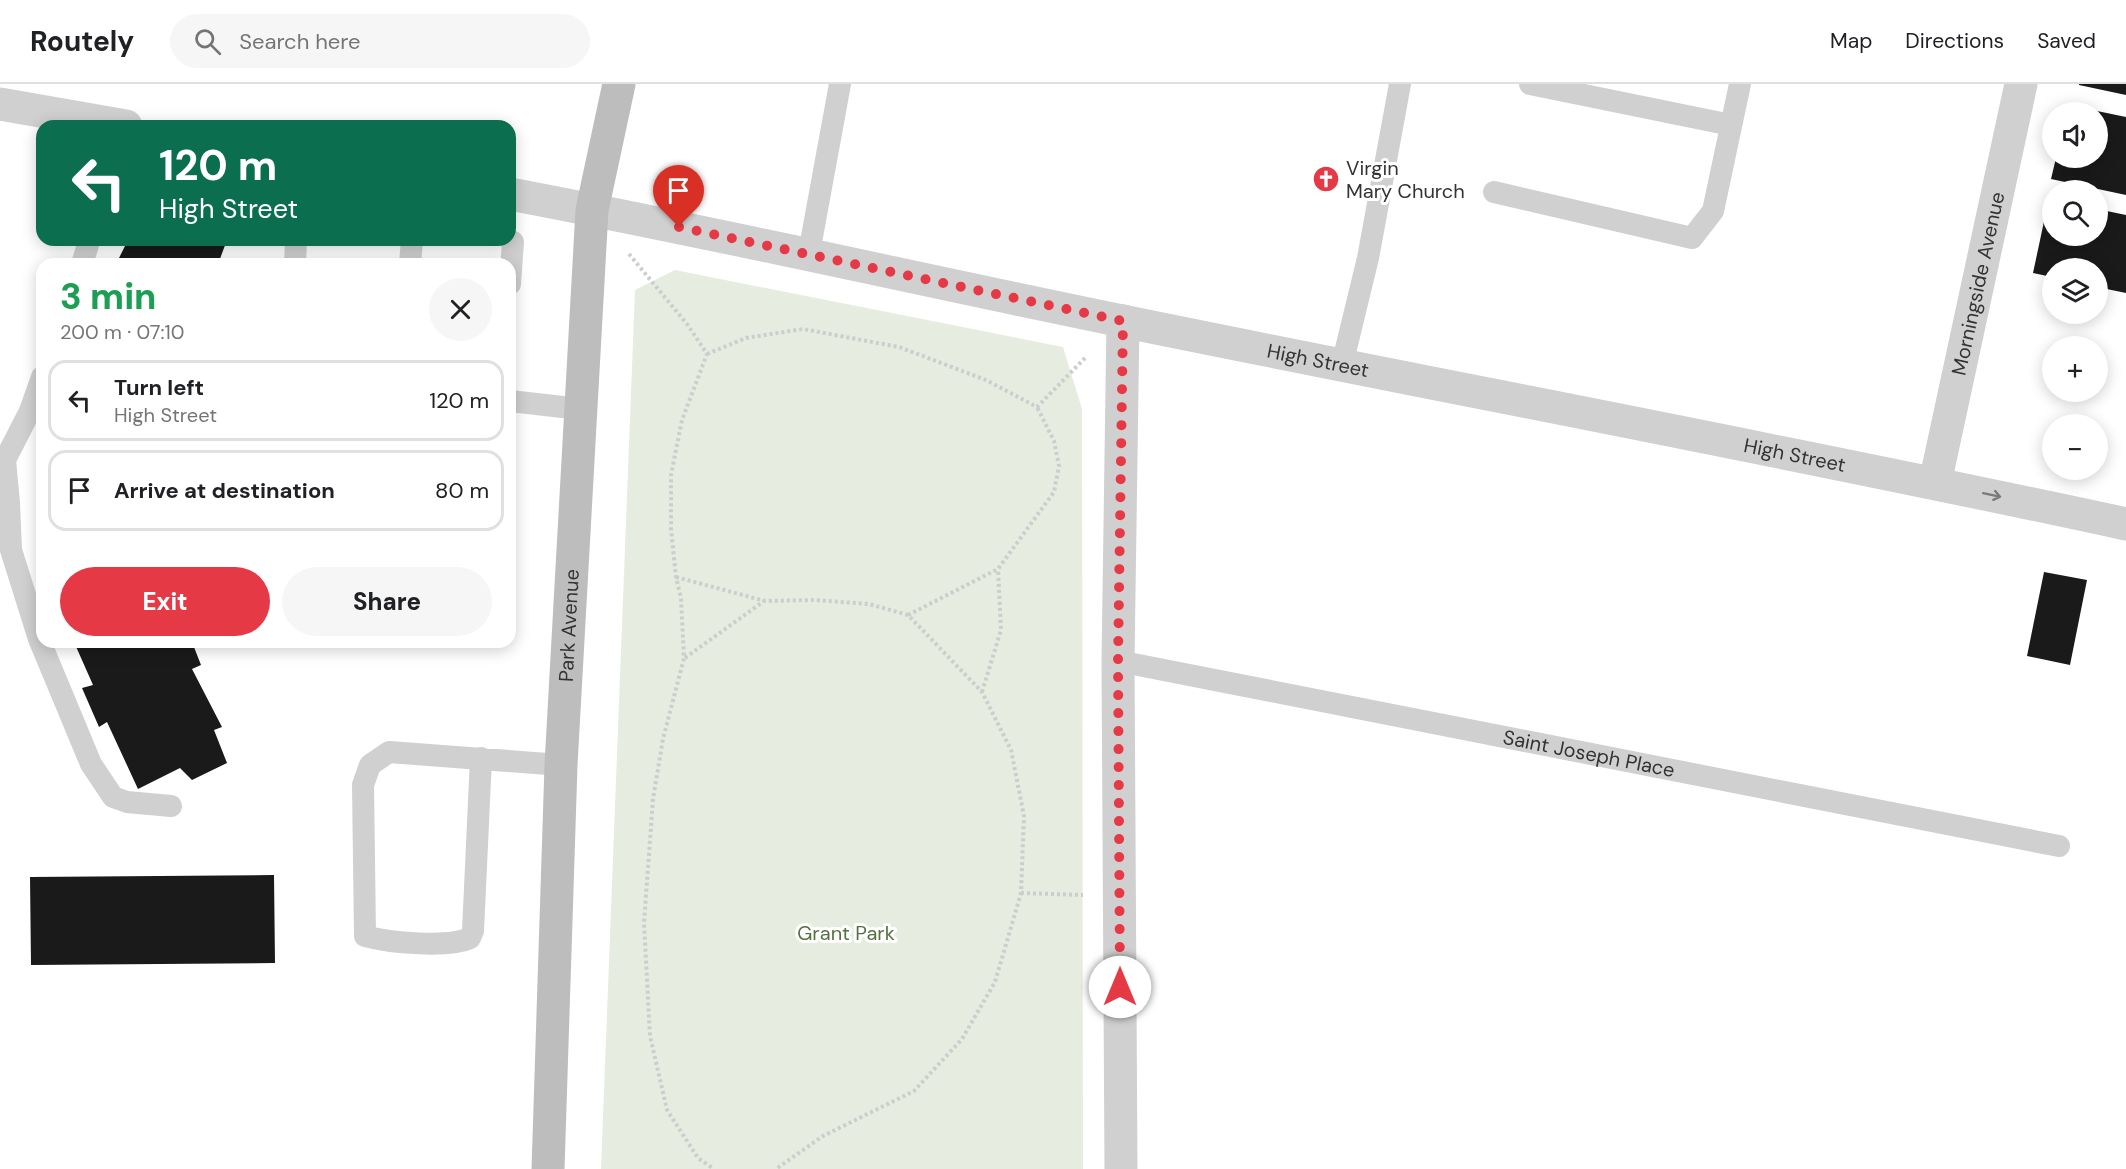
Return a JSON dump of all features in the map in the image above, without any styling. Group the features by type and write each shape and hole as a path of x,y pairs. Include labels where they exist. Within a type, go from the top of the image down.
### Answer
{"street":[{"name":"Park Avenue","path":"548,1169 561,765 592,210 619,84"},
{"name":"Morningside Avenue","path":"1935,483 2021,84"},
{"path":"0,104 92,120"},
{"name":"High Street","path":"516,195 809,253 1123,321 1935,483 2126,524"},
{"path":"1121,1169 1118,661 1123,321"}],"lane":[{"path":"809,253 840,84"},
{"path":"1342,365 1368,258 1400,84"},
{"path":"1530,84 1731,125"},
{"path":"1494,192 1692,238 1713,211 1740,84"},
{"path":"36,394 30,411 2,460 9,502 5,543 11,550 36,629"},
{"path":"516,402 580,409"},
{"path":"43,648 91,764 113,797 127,802 171,806"},
{"name":"Saint Joseph Place","path":"1118,661 2059,846"},
{"path":"481,758 473,932 470,938 461,942 413,942 384,941 365,936 363,784 370,765 389,752 481,758 561,765"}],"path":[{"path":"629,254 687,324 707,354"},
{"path":"1037,407 1123,321"},
{"path":"714,1169 698,1158 667,1110 650,1036 644,923 653,799 663,739 684,658 681,598 676,577 671,529 670,475 682,420 707,354 746,338 803,329 899,346 986,380 1037,407 1056,449 1059,466 1054,492 998,569 908,615"},
{"path":"982,692 1001,630 998,569"},
{"path":"676,577 765,601 814,600 869,604 908,615 982,692 1011,750 1024,816 1021,893 995,982 962,1040 914,1092 823,1136 776,1169"},
{"path":"684,658 765,601"},
{"path":"1021,893 1120,896"}],"green space":[{"name":"Grant Park","path":"675,270 1063,347 1082,409 1083,1169 601,1169 635,290"}],"building":[{"path":"2126,84 2126,95 2079,85"},
{"path":"2108,113 2126,117 2126,195 2108,191 2108,180 2051,179 2054,168 2108,168"},
{"path":"2108,211 2126,215 2126,293 2108,289 2108,258 2042,258 2042,275 2033,273 2042,231 2042,246 2108,246"},
{"path":"125,246 225,246 220,258 119,258"},
{"path":"2044,572 2087,580 2070,665 2027,656"},
{"path":"77,648 194,648 201,665 192,669 222,727 214,730 227,763 192,780 180,768 138,789 107,722 99,727 82,688 93,685"},
{"path":"274,875 275,963 31,965 30,877"}],"place":[{"name":"Virgin Mary Church","path":"1326,179"}],"route":[{"path":"679,227 1123,321 1118,661 1120,987"}]}
